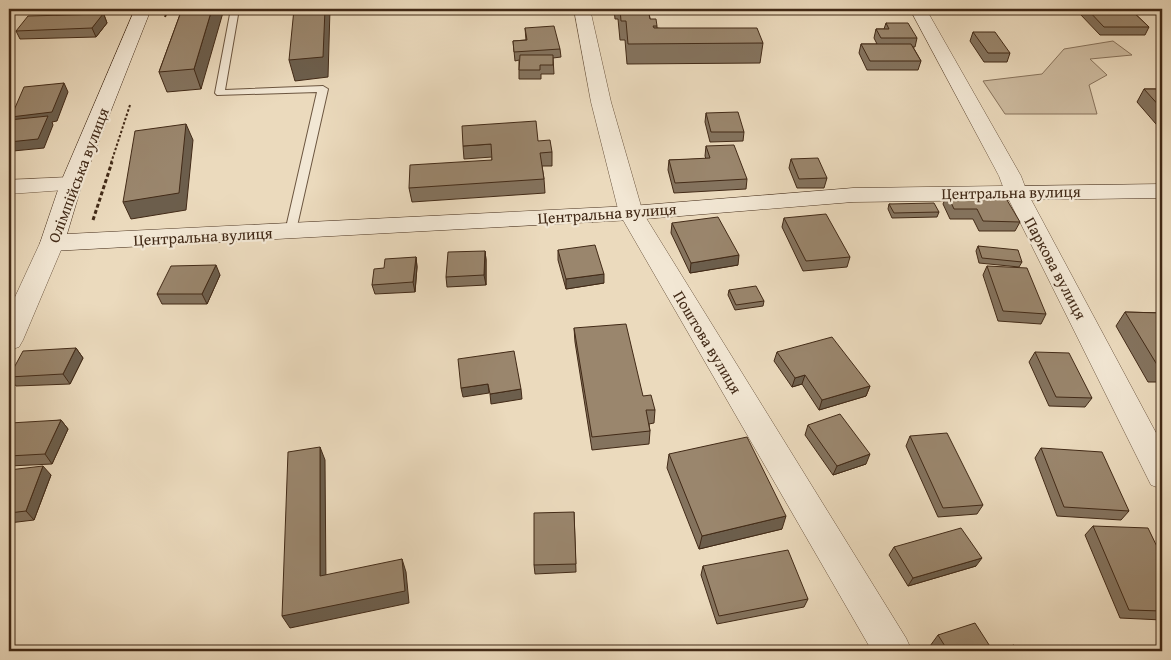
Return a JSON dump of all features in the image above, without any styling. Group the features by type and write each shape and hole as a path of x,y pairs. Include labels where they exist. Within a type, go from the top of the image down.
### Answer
{"street":[{"name":"Олімпійська вулиця","path":"9,340 52,243 71,184 143,9"},
{"name":"Поштова вулиця","path":"582,9 601,102 631,213 893,651"},
{"name":"Паркова вулиця","path":"918,9 1010,176 1016,192 1162,475"},
{"path":"9,187 71,184"},
{"name":"Центральна вулиця","path":"52,243 631,213 853,194 1162,191"}],"lane":[{"path":"235,9 220,93 323,89 291,232"}],"path":[{"path":"163,20 168,9"},
{"path":"92,224 133,98"}],"shaded area":[{"path":"1113,41 1132,55 1090,59 1107,75 1089,85 1097,114 1005,114 983,81 1042,74 1064,49"}],"building":[{"path":"57,9 84,9 84,10 55,12"},
{"path":"182,9 212,9 194,69 159,72"},
{"path":"294,9 325,9 323,57 289,60"},
{"path":"620,9 648,9 650,19 656,19 657,26 653,26 654,28 757,28 763,43 628,44 626,21 621,21"},
{"path":"1087,9 1130,9 1149,27 1104,27"},
{"path":"103,12 102,14 82,15 83,14"},
{"path":"103,14 92,28 16,31 28,16"},
{"path":"886,23 908,23 917,38 881,38 876,29 889,29"},
{"path":"554,26 560,49 514,52 513,41 527,40 525,28"},
{"path":"973,32 995,32 1010,53 988,53"},
{"path":"861,44 911,44 921,61 870,61"},
{"path":"520,55 553,55 553,65 540,65 540,70 519,70"},
{"path":"64,83 52,112 11,117 24,87"},
{"path":"1144,89 1162,89 1162,109"},
{"path":"738,112 744,132 711,132 706,113"},
{"path":"48,116 38,139 9,142 9,120"},
{"path":"536,121 538,141 550,140 552,152 540,153 544,179 409,188 410,165 492,160 491,144 463,146 462,126"},
{"path":"186,124 179,193 123,202 135,131"},
{"path":"734,145 747,179 675,183 669,160 710,158 706,146"},
{"path":"818,158 827,178 799,179 791,159"},
{"path":"947,194 1004,195 1020,222 983,221 977,209 954,209"},
{"path":"934,203 939,212 894,213 889,204"},
{"path":"826,214 850,257 806,261 784,218"},
{"path":"718,217 739,255 691,263 672,223"},
{"path":"595,245 604,274 566,279 558,250"},
{"path":"978,246 1018,250 1022,262 982,258"},
{"path":"485,251 484,275 446,277 448,252"},
{"path":"416,257 413,282 372,285 374,269 384,268 385,259"},
{"path":"216,265 202,294 157,294 171,266"},
{"path":"987,266 1027,268 1046,314 1003,311"},
{"path":"756,286 764,301 736,305 729,290"},
{"path":"1125,312 1162,313 1162,368 1159,368"},
{"path":"626,324 643,396 651,395 655,410 646,410 650,431 592,437 574,328"},
{"path":"832,337 870,386 822,400 805,375 795,378 777,352"},
{"path":"76,348 63,374 9,377 23,351"},
{"path":"514,351 521,389 490,394 488,384 461,388 458,359"},
{"path":"1035,352 1069,353 1092,398 1056,397"},
{"path":"840,414 870,454 837,466 808,425"},
{"path":"61,420 45,454 9,456 10,423"},
{"path":"947,433 983,505 943,508 910,436"},
{"path":"747,437 786,516 702,536 669,454"},
{"path":"320,447 320,576 402,559 405,591 282,616 288,452"},
{"path":"1041,448 1102,452 1129,511 1064,507"},
{"path":"43,466 26,511 9,513 9,470"},
{"path":"574,512 576,564 534,565 534,513"},
{"path":"1093,526 1148,528 1162,557 1162,611 1129,610"},
{"path":"961,528 982,558 913,578 894,547"},
{"path":"788,550 808,599 719,616 703,566"},
{"path":"975,623 993,651 948,651 938,635"},
{"path":"1014,645 1018,651 993,651"}]}
